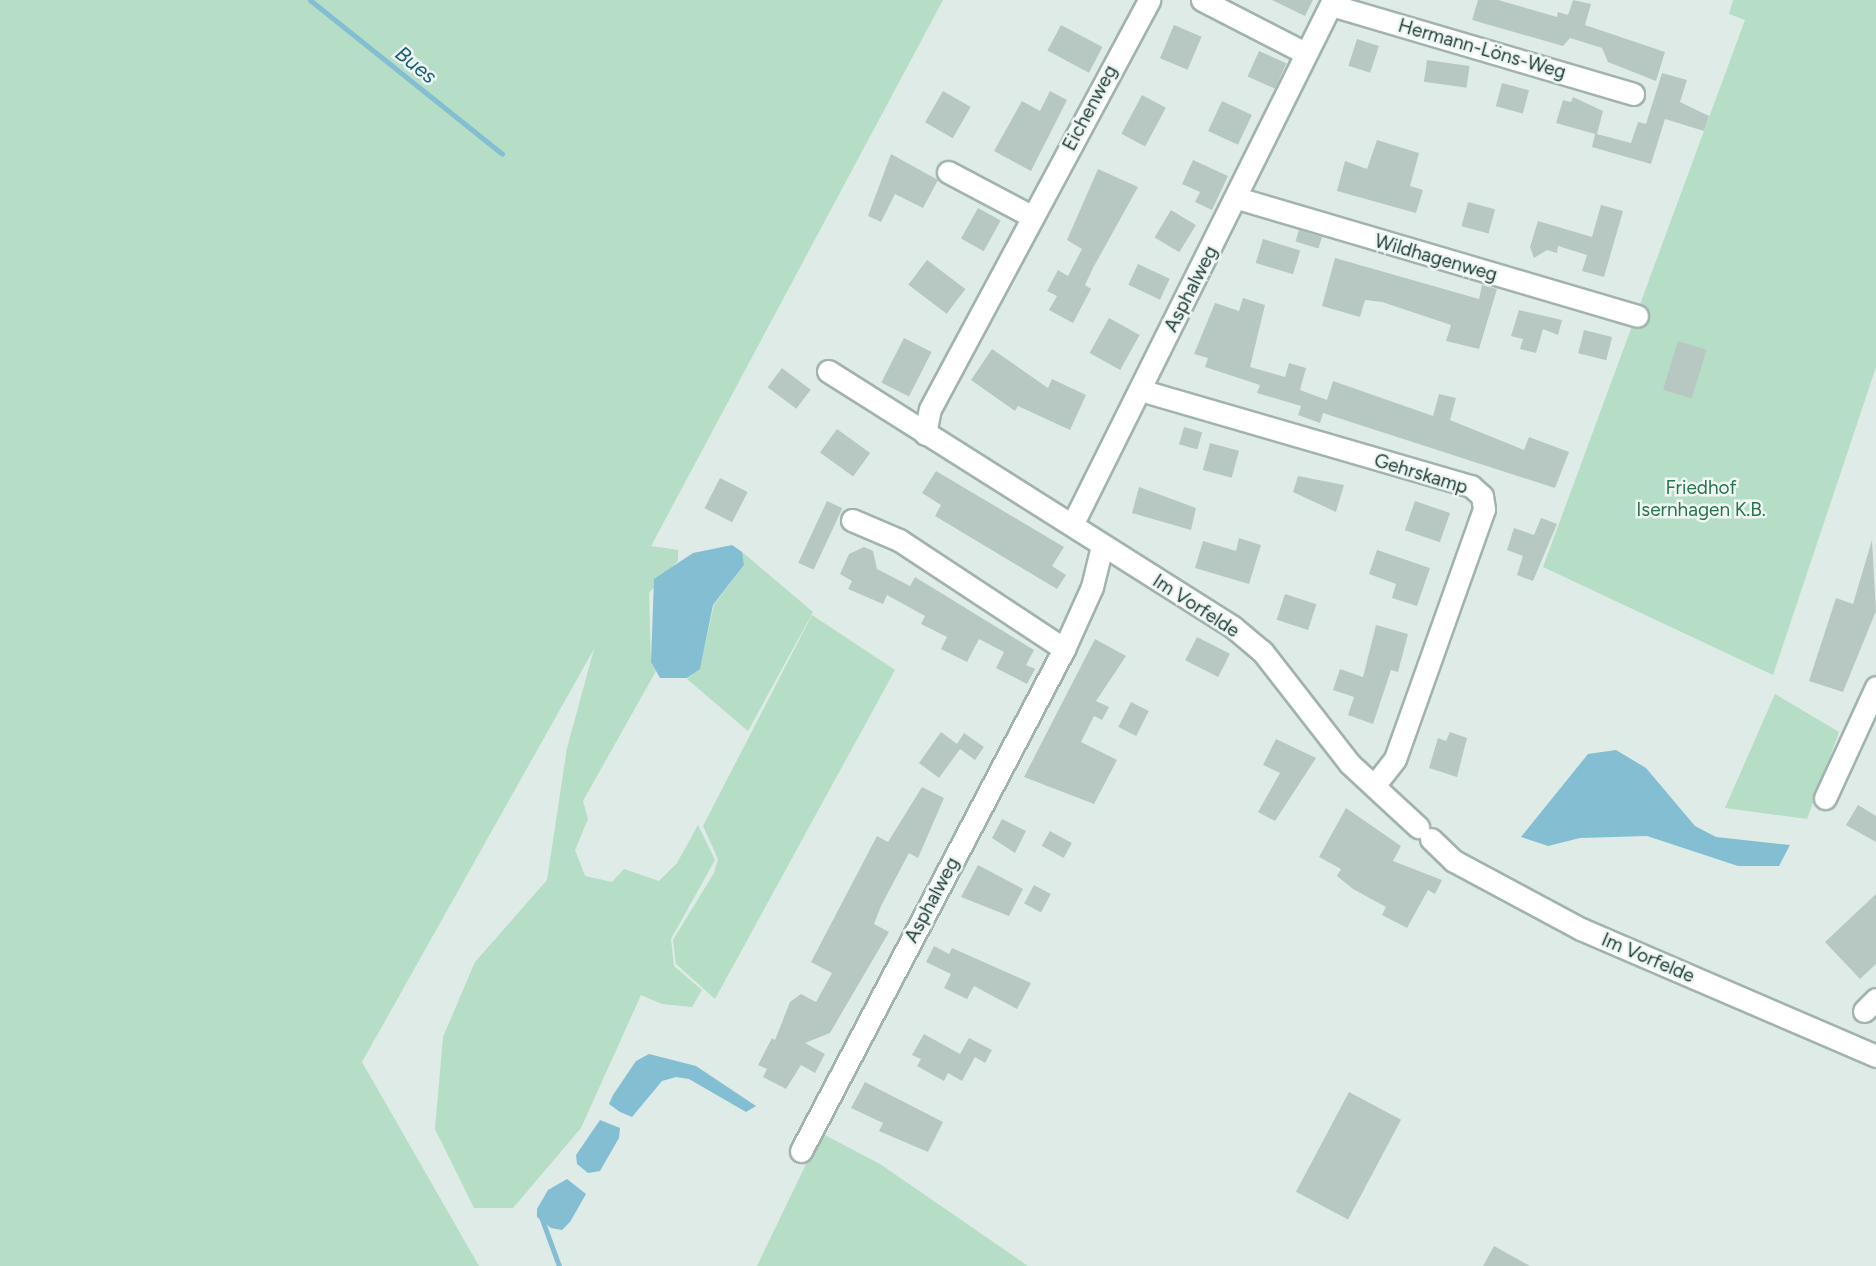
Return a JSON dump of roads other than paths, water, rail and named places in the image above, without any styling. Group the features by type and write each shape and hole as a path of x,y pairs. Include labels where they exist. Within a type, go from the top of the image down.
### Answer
{"street":[{"name":"Eichenweg","path":"925,434 930,409 1149,0"},
{"path":"1202,0 1305,53"},
{"name":"Asphalweg","path":"1073,523 1237,198 1332,2"},
{"name":"Hermann-Löns-Weg","path":"1332,2 1633,94"},
{"path":"948,172 1033,217"},
{"name":"Wildhagenweg","path":"1237,198 1637,316"},
{"path":"828,370 925,434 1073,523"},
{"name":"Gehrskamp","path":"1140,390 1471,486 1482,496 1484,509 1395,759 1374,786"},
{"path":"852,520 899,540 1064,649"},
{"name":"Im Vorfelde","path":"1073,523 1102,546 1262,651 1331,743 1454,861 1581,929 1876,1056"},
{"name":"Asphalweg","path":"801,1151 1064,649 1092,587 1102,546"},
{"path":"1825,798 1876,687"}],"water":[{"path":"732,545 742,552 744,565 713,605 700,669 687,678 660,678 651,662 654,579 693,553"},
{"path":"1616,750 1646,768 1695,826 1716,837 1790,845 1779,866 1738,866 1647,836 1580,838 1548,846 1521,837 1588,754"},
{"path":"649,1054 696,1066 756,1106 746,1112 689,1079 676,1077 662,1081 632,1117 620,1112 609,1104 613,1095 636,1061"},
{"path":"600,1120 620,1128 619,1138 600,1171 588,1173 577,1164 576,1155"},
{"path":"567,1179 586,1194 570,1222 562,1230 551,1228 537,1217 537,1209 548,1190"}],"waterway":[{"name":"Bues","path":"310,0 502,154"},
{"path":"540,1214 559,1266"}],"park label":[{"name":"Friedhof Isernhagen K.B.","path":"1701,499"}]}
